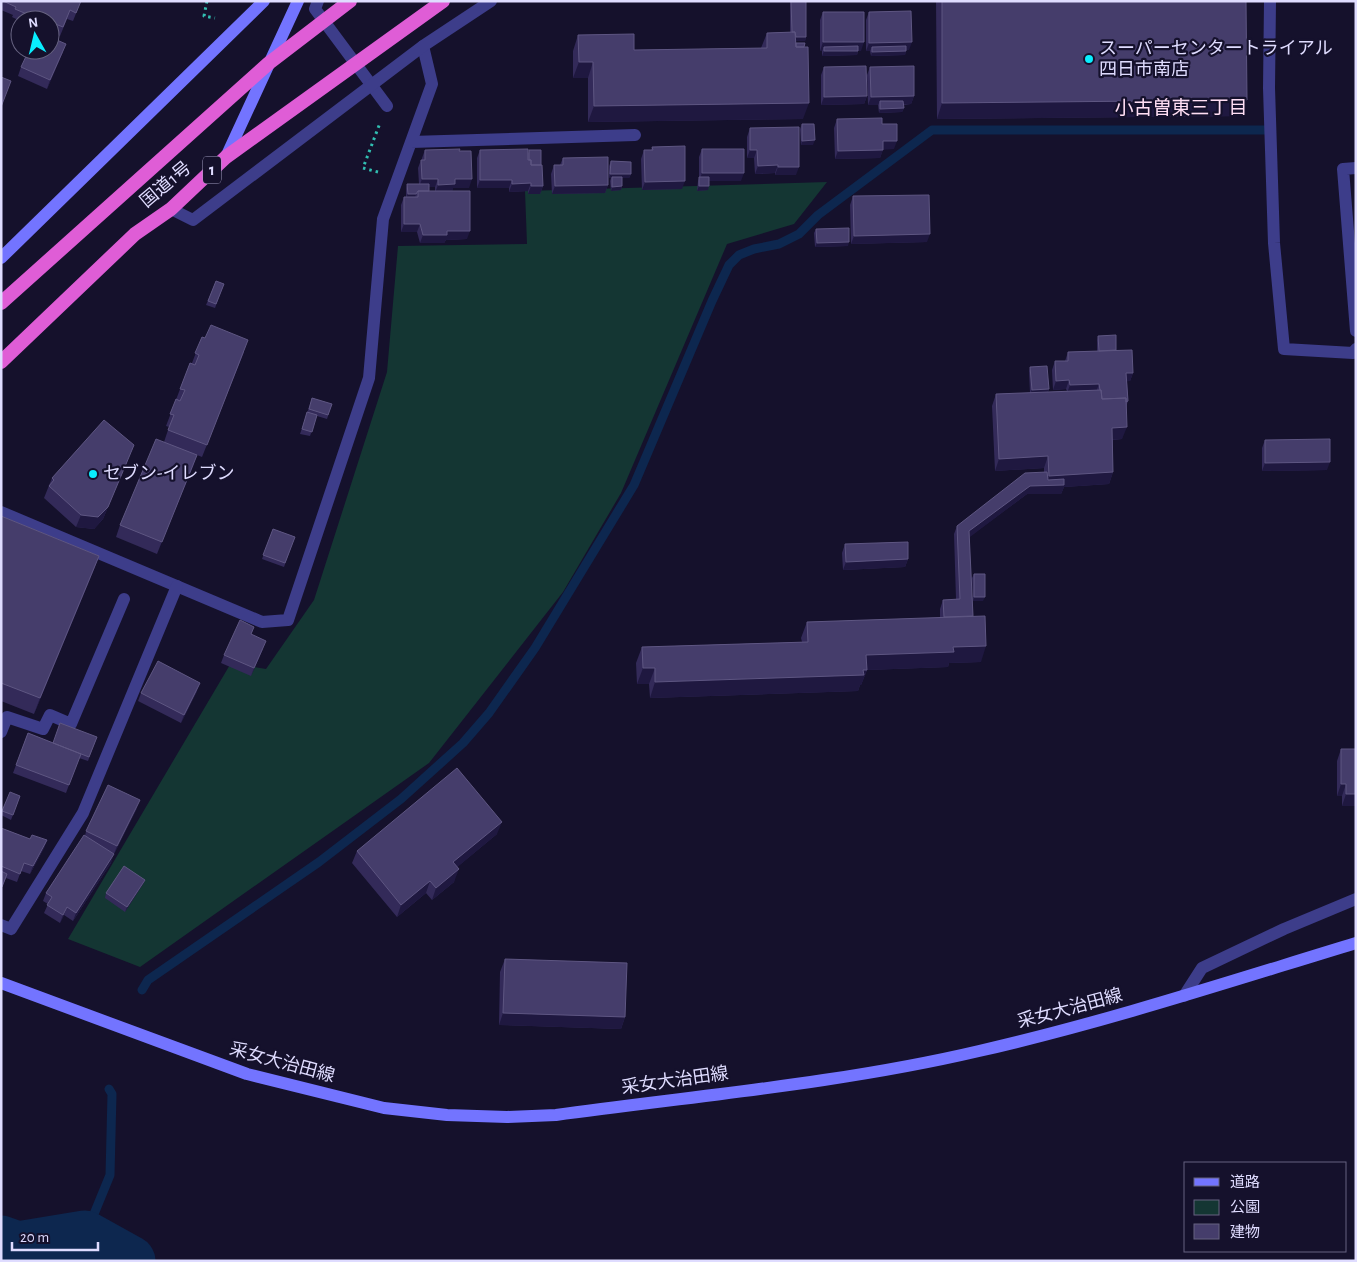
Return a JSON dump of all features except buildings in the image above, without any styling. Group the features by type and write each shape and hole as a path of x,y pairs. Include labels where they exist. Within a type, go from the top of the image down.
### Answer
{"highway":[{"name":"国道1号","path":"1,303 269,63 350,1"},
{"name":"国道1号","path":"1,362 135,234 170,208 226,157 443,1"}],"main road":[{"path":"1,258 264,1"},
{"path":"226,157 298,1"},
{"name":"采女大治田線","path":"1,982 247,1074 384,1108 447,1115 507,1117 556,1115 865,1073 979,1052 1184,996 1356,943"}],"street":[{"path":"318,1 315,9 387,106"},
{"path":"170,208 194,220 423,46 491,1"},
{"path":"1270,1 1269,88 1274,243 1284,349 1352,353 1356,349"},
{"path":"1,512 262,622 288,620 369,378 383,219 432,84 423,46"},
{"path":"411,142 635,135"},
{"path":"1356,168 1343,169 1356,331"},
{"path":"1,924 11,930 83,813 177,586"},
{"path":"1,732 7,718 43,729 50,715 71,724 124,599"},
{"path":"1184,996 1202,968 1284,929 1356,900"}],"path":[{"path":"207,1 204,16 214,19 221,13"},
{"path":"381,164 378,173 363,168 387,106"}],"green space":[{"path":"827,182 794,224 727,244 621,493 563,592 429,763 140,967 68,939 231,663 266,669 314,600 387,372 398,246 527,244 525,191"}],"waterway":[{"path":"142,990 148,980 319,862 401,799 463,743 489,713 535,648 634,485 712,301 729,265 739,255 754,249 779,244 799,234 818,215 932,130 1271,130"},
{"path":"85,1236 110,1175 112,1094 109,1089"},
{"path":"1,1241 18,1247 85,1236 130,1261"}],"place":[{"name":"スーパーセンタートライアル 四日市南店","path":"1089,59"},
{"name":"セブン-イレブン","path":"93,474"}],"district":[{"name":"小古曽東三丁目","path":"1181,108"}]}
